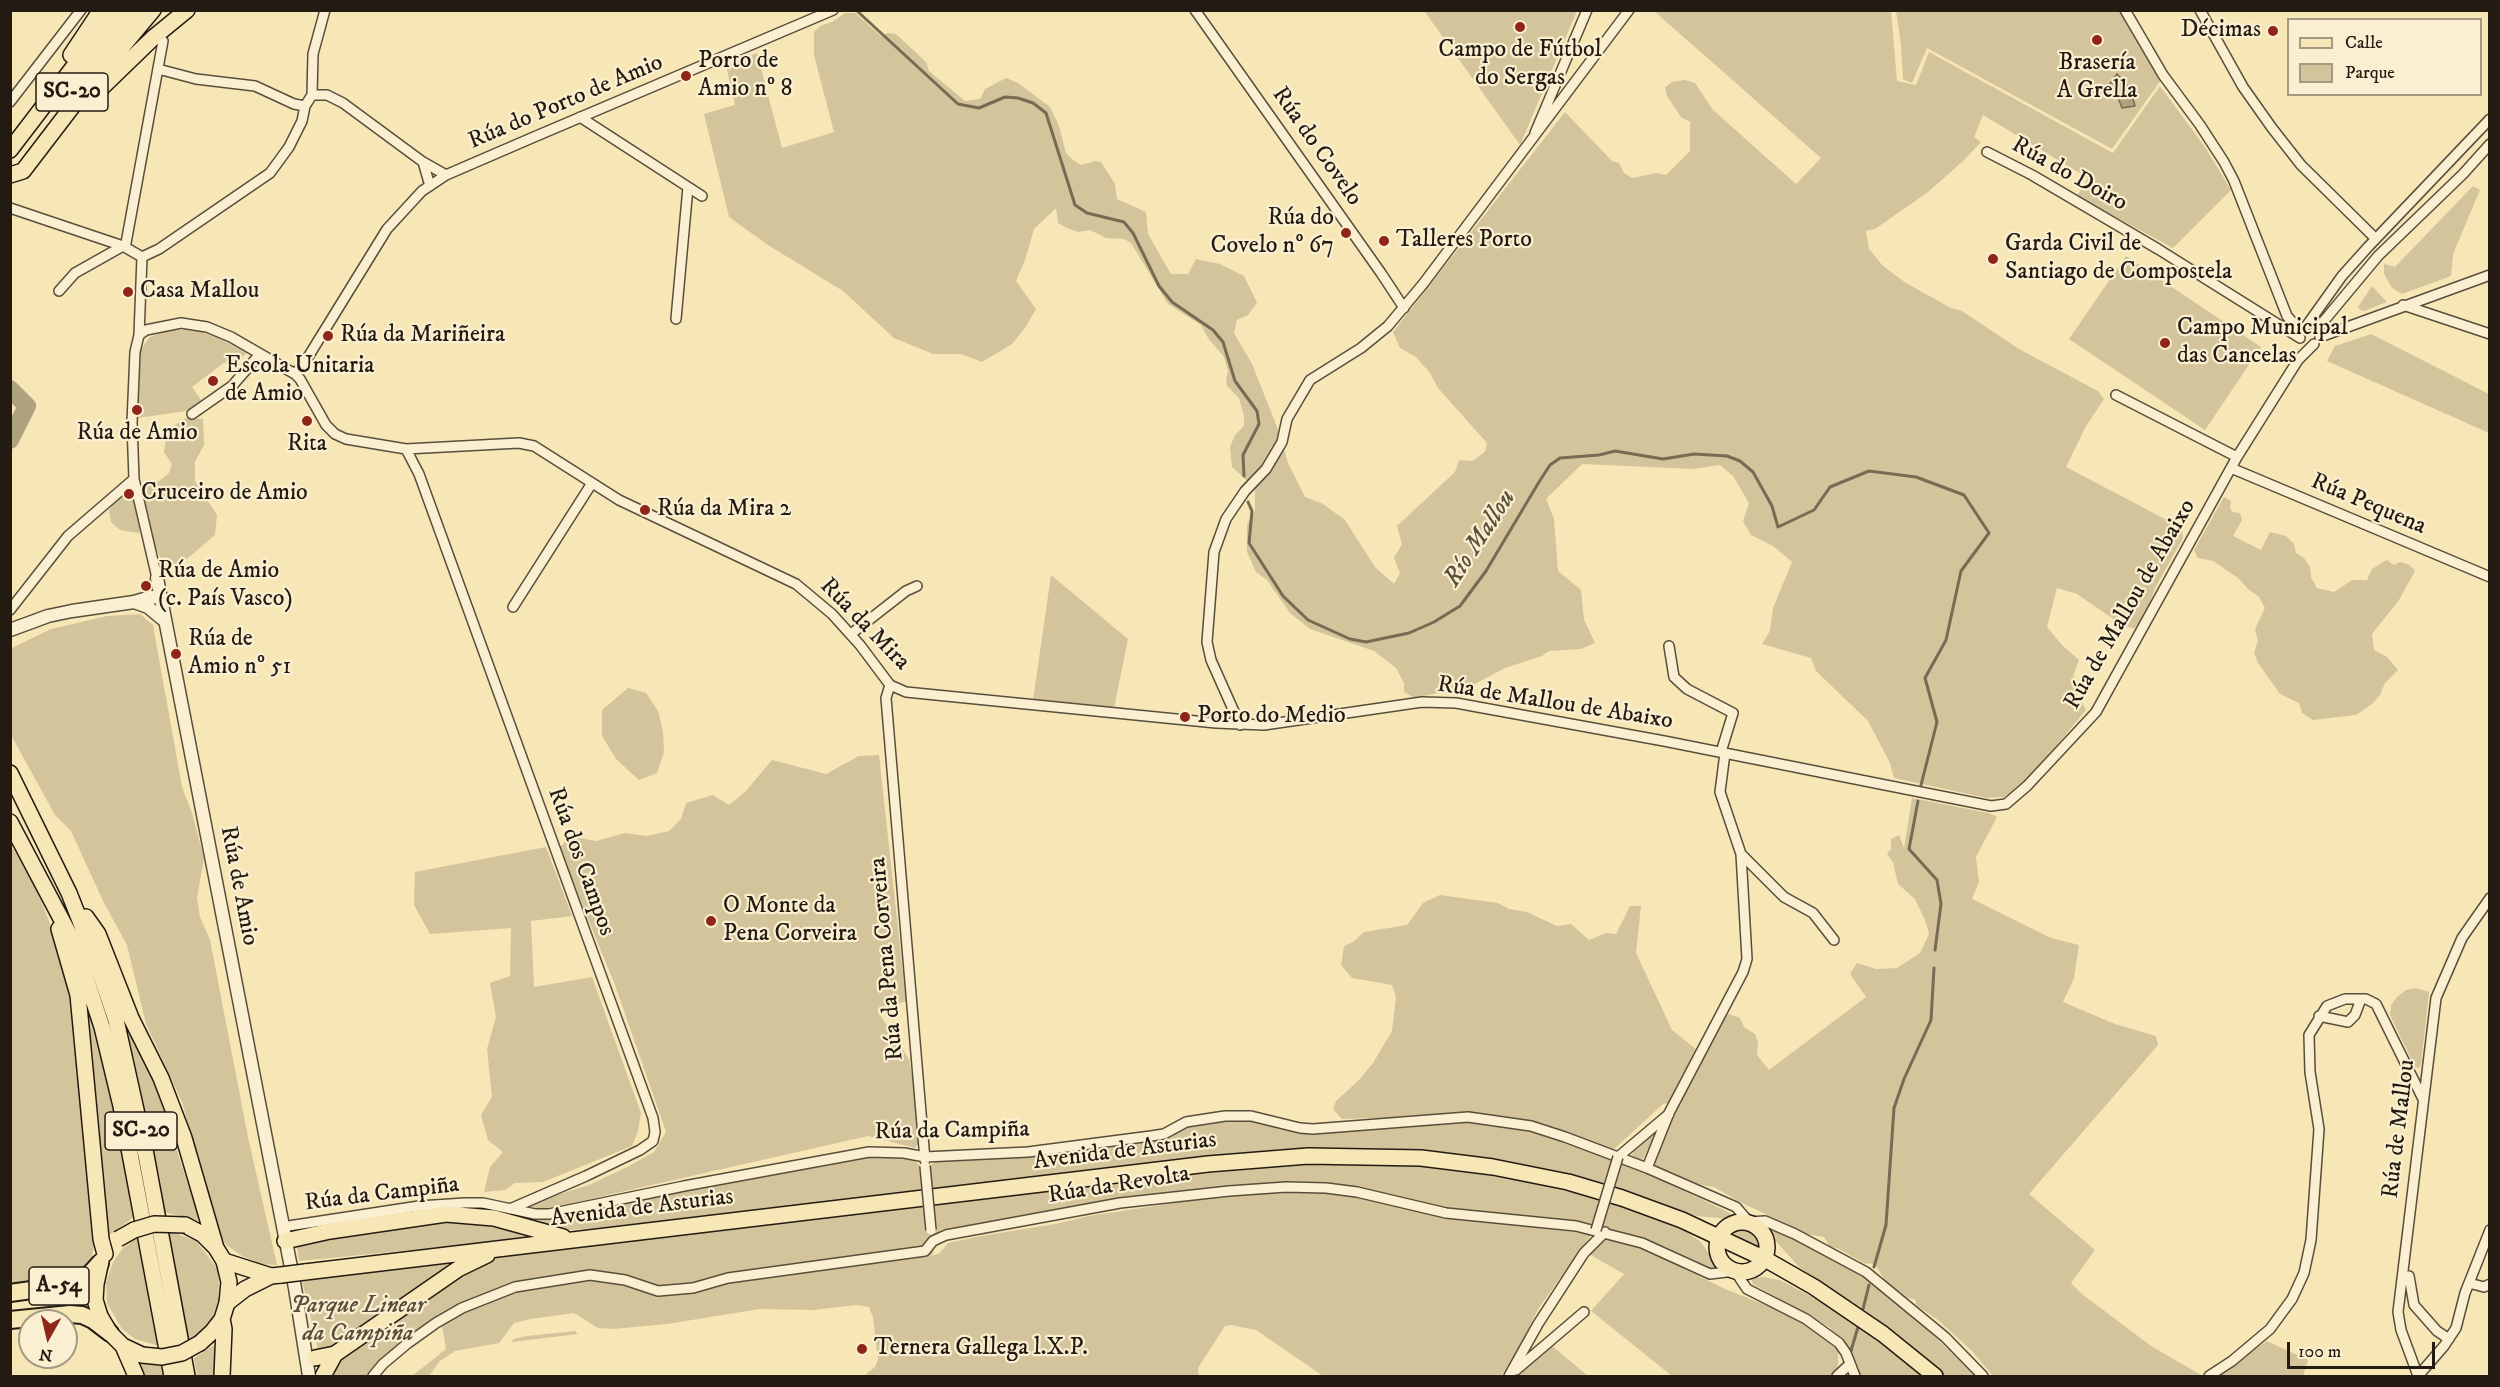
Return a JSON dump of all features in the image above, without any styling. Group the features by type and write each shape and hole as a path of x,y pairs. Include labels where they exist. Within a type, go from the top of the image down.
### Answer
{"highway":[{"name":"A-54","path":"10,1293 67,1285 90,1274 103,1258"},
{"name":"A-54","path":"10,1320 70,1314 82,1315 93,1320 110,1334"}],"main road":[{"path":"61,84 66,63 101,10"},
{"name":"SC-20","path":"10,150 117,10"},
{"name":"SC-20","path":"10,175 134,10"},
{"path":"10,175 23,171 153,10"},
{"path":"49,137 154,37 188,10"},
{"name":"SC-20","path":"10,773 69,893 103,978 123,1048 187,1377"},
{"name":"SC-20","path":"10,822 75,945 102,1027 121,1106 172,1377"},
{"path":"41,879 68,955 78,995 103,1258 96,1284 95,1300 100,1316 110,1334 123,1347 136,1377"},
{"path":"69,893 98,934 131,1018 161,1078 184,1138 229,1282 228,1303 222,1319 200,1343 182,1353 162,1357 142,1355 123,1347"},
{"name":"Avenida de Asturias","path":"276,1276 1208,1164 1347,1155 1454,1161 1533,1174 1622,1198 1695,1226"},
{"path":"284,1234 446,1214 494,1218 536,1231 575,1239"},
{"path":"1695,1226 1749,1222 1760,1228 1768,1242 1796,1276"},
{"path":"103,1258 118,1239 134,1230 154,1224 185,1225 202,1234 220,1255 276,1276"},
{"path":"1731,1224 1718,1242 1720,1260 1734,1271 1774,1271 1796,1276"},
{"path":"1695,1226 1718,1242 1765,1259 1796,1276 1883,1334 1935,1377"},
{"path":"1750,1271 1765,1259 1768,1242"},
{"path":"315,1358 335,1354 458,1269 478,1258 513,1247"},
{"path":"228,1303 245,1289 276,1276"},
{"path":"222,1319 224,1329 222,1377"},
{"path":"321,1377 335,1354"}],"street":[{"path":"10,102 81,10"},
{"path":"10,208 123,246 142,257 159,249 270,173 289,147 302,122 305,106 312,95 313,54 325,10"},
{"name":"Rúa do Porto de Amio","path":"446,175 833,10"},
{"name":"Rúa do Covelo","path":"1195,10 1404,308"},
{"path":"1537,135 1535,132 1540,118 1587,10"},
{"path":"1240,725 1211,660 1207,642 1214,552 1226,519 1245,491 1266,468 1282,442 1287,419 1310,380 1361,348 1388,326 1404,308 1537,135 1629,10"},
{"path":"2125,10 2163,75 2200,125 2234,181 2287,316 2284,327 2313,324 2318,335"},
{"path":"2200,10 2243,87 2272,128 2301,165 2375,238"},
{"path":"59,291 75,273 123,246 128,232 163,41"},
{"path":"158,69 196,79 255,86 294,104 305,106"},
{"path":"139,335 146,330 165,325 194,324 225,334 295,374 305,362 387,229 407,205 446,175 423,162 344,103 327,95 312,95"},
{"path":"580,117 702,196"},
{"path":"2298,360 2302,325 2375,238 2490,119"},
{"path":"2232,468 2298,360 2378,256 2463,174 2490,144"},
{"name":"Rúa do Doiro","path":"1987,152 2032,175 2158,249 2284,327 2301,340"},
{"path":"423,162 430,186"},
{"path":"676,319 688,187"},
{"name":"Rúa de Amio","path":"142,257 132,423 135,478 157,578 295,1288 309,1377"},
{"path":"2301,340 2307,345 2318,335 2490,275"},
{"path":"2428,297 2438,315"},
{"path":"2403,305 2490,334"},
{"path":"2287,316 2302,325"},
{"path":"192,414 232,386 260,354"},
{"name":"Rúa da Mira","path":"295,374 326,425 335,434 346,439 406,449 527,444 619,500 796,585 832,614 851,634 890,685 906,692 1240,725"},
{"path":"2116,395 2237,458"},
{"name":"Rúa dos Campos","path":"406,449 419,474 653,1118 655,1132 652,1141 640,1150 510,1209"},
{"name":"Rúa de Mallou de Abaixo","path":"1240,725 1302,721 1422,702 1456,703 1723,752 1947,799 1991,806 2006,804 2028,786 2096,712 2232,468"},
{"name":"Rúa Pequena","path":"2232,468 2490,577"},
{"path":"10,610 68,536 135,478"},
{"path":"513,607 592,483"},
{"path":"134,602 151,588 157,578"},
{"path":"851,634 906,591 917,586"},
{"path":"10,630 48,616 161,599"},
{"path":"134,602 148,607 165,621"},
{"name":"Rúa de Mallou de Abaixo","path":"1669,646 1674,677 1687,689 1732,713 1723,752"},
{"name":"Rúa da Pena Corveira","path":"890,685 886,698 933,1241"},
{"path":"1647,1167 1670,1113 1745,966 1746,940 1741,854 1720,792 1723,752"},
{"path":"1741,854 1784,897 1813,913 1834,940"},
{"name":"Rúa de Mallou","path":"2418,1377 2401,1330 2398,1312 2438,991 2462,938 2490,898"},
{"path":"2209,1377 2270,1329 2292,1299 2304,1273 2311,1240 2319,1129 2310,1072 2309,1035 2319,1016 2332,1003 2361,999 2372,1001 2379,1009 2423,1099"},
{"path":"2319,1016 2348,1022 2355,1015 2361,999"},
{"path":"1510,1375 1538,1324 1601,1231 1618,1157 1670,1113"},
{"name":"Rúa da Campiña","path":"284,1234 419,1206 483,1203 535,1214 549,1214 684,1186 870,1152 904,1153 925,1161 1028,1152 1164,1134 1176,1126 1197,1119 1233,1116 1251,1116 1313,1129 1436,1118 1468,1117 1501,1121 1543,1130 1647,1167 1736,1207 1749,1222"},
{"name":"Rúa da Revolta","path":"373,1377 383,1364 436,1323 462,1308 515,1287 590,1275 625,1280 658,1291 693,1288 728,1278 925,1251 933,1241 946,1235 1120,1203 1217,1192 1286,1187 1336,1189 1446,1213 1601,1231 1642,1243 1710,1274 1734,1271"},
{"path":"1749,1222 1765,1221 1795,1234 1866,1272 1945,1337 1983,1377"},
{"path":"2418,1377 2449,1339 2490,1230"},
{"path":"1734,1271 1747,1289 1806,1319 1839,1343 1855,1377"},
{"path":"2409,1275 2414,1305 2437,1331 2449,1339"},
{"path":"2469,1283 2480,1287 2490,1284"},
{"name":"Rúa de Amio","path":"295,1288 321,1377"},
{"path":"1510,1375 1584,1312"},
{"name":"Rúa de Amio","path":"301,1328 310,1356 315,1358"},
{"path":"1837,1377 1850,1364"}],"green space":[{"path":"1577,11 1520,145 1425,12"},
{"path":"1654,11 1891,11 1897,81 1916,85 1929,52 2113,153 2160,86 2205,147 2231,190 2173,248 2077,196 2088,178 1983,115 1974,137 1981,142 1963,161 1928,192 1875,229 1866,231 1869,249 1883,266 1906,283 1951,308 1962,311 2019,349 2098,391 2104,399 2086,426 2066,467 2182,528 2183,538 2155,588 2148,609 2135,628 2125,627 2077,594 2057,588 2047,627 2079,660 2073,676 2077,694 2086,710 2027,781 2004,797 1987,798 1894,778 1890,763 1868,721 1816,671 1811,658 1762,644 1770,631 1773,608 1792,562 1773,546 1751,535 1743,521 1749,503 1733,476 1720,465 1694,469 1582,464 1546,499 1554,519 1558,571 1581,590 1584,620 1595,643 1581,649 1549,651 1542,656 1505,668 1473,685 1415,698 1404,692 1404,683 1396,668 1374,651 1310,629 1290,613 1267,580 1256,572 1247,552 1247,524 1255,511 1255,488 1232,467 1230,447 1235,435 1244,426 1244,416 1239,398 1227,386 1228,371 1224,357 1208,338 1201,325 1168,304 1131,243 1124,239 1106,238 1090,230 1078,232 1067,228 1058,223 1056,208 1034,229 1016,281 1036,309 1012,344 982,362 961,354 933,354 894,338 843,291 768,245 729,217 704,114 735,105 726,66 757,53 782,148 834,132 814,55 814,32 820,26 832,22 845,13 855,13 881,36 888,33 896,34 926,62 929,71 965,101 980,99 985,89 1006,78 1018,83 1050,107 1059,126 1066,153 1081,165 1095,161 1101,162 1115,184 1117,199 1146,212 1148,234 1171,274 1188,274 1196,259 1220,264 1244,276 1257,303 1248,315 1237,320 1234,333 1252,364 1279,432 1288,463 1305,497 1323,504 1345,520 1375,567 1394,584 1400,573 1394,558 1402,544 1397,526 1455,472 1459,460 1472,461 1485,452 1487,443 1438,388 1430,373 1416,357 1400,348 1393,332 1565,112 1612,161 1619,163 1624,173 1632,178 1656,173 1666,175 1690,151 1690,122 1681,117 1667,96 1665,87 1672,82 1685,80 1695,83 1713,110 1796,184 1821,158"},
{"path":"1896,11 2119,11 2161,80 2112,149 1927,48 1912,83 1903,79"},
{"path":"2473,186 2480,190 2453,254 2451,276 2402,294 2392,288 2384,274 2384,264 2395,267"},
{"name":"Campo Municipal das Cancelas","path":"2126,256 2261,347 2205,430 2069,339"},
{"path":"2372,286 2387,302 2364,311 2360,310 2358,307"},
{"path":"171,329 199,331 219,338 246,353 231,370 225,362 192,387 201,400 187,411 138,418 141,349 150,337"},
{"path":"2371,334 2489,394 2489,433 2327,361 2335,346"},
{"path":"186,418 203,419 204,445 195,462 195,481 217,515 215,535 188,558 170,569 165,568 155,546 140,487 144,481 159,481 169,473 172,464 164,452 166,439 172,427"},
{"path":"133,491 141,520 139,533 120,530 111,522 109,510 117,499"},
{"path":"2224,497 2231,501 2232,512 2240,513 2242,520 2233,536 2261,550 2270,532 2286,536 2294,544 2296,553 2304,558 2310,567 2311,577 2317,588 2334,592 2352,580 2367,580 2372,569 2387,560 2394,565 2400,562 2410,565 2415,571 2399,600 2372,634 2374,650 2387,657 2398,670 2385,683 2380,695 2372,704 2356,715 2313,720 2302,713 2299,703 2280,694 2258,663 2254,653 2258,641 2255,629 2265,608 2259,597 2238,578 2213,561 2198,558 2194,550"},
{"path":"1051,575 1128,639 1114,708 1033,700"},
{"path":"140,614 153,625 182,787 192,813 204,858 197,898 200,917 210,940 248,1137 277,1265 262,1264 242,1256 225,1244 218,1230 182,1102 146,1024 127,945 104,903 71,831 55,815 11,735 10,649 51,629 107,616"},
{"path":"628,688 646,693 658,711 663,731 664,752 657,773 639,780 616,759 602,736 602,710"},
{"path":"879,755 906,1001 878,1012 909,1059 915,1092 919,1143 915,1148 868,1136 546,1209 536,1210 522,1206 589,1185 629,1166 654,1152 666,1132 615,985 559,848 574,837 596,841 625,833 647,836 669,831 681,819 686,803 713,795 729,805 746,791 772,760 826,774 859,756"},
{"path":"1912,798 1989,813 1997,817 1976,857 1979,882 1972,899 2051,938 2079,945 2074,978 2063,1002 2115,1024 2156,1036 2158,1045 2029,1194 2095,1250 2071,1283 2082,1294 2151,1346 2201,1375 2199,1376 1993,1376 1972,1351 1938,1320 1917,1306 1915,1299 1907,1298 1888,1286 1877,1267 1871,1263 1866,1264 1837,1248 1830,1247 1824,1237 1807,1234 1714,1187 1697,1184 1655,1168 1652,1164 1677,1109 1664,1103 1612,1151 1625,1163 1733,1215 1730,1219 1696,1216 1596,1182 1517,1163 1432,1151 1351,1148 1281,1150 1197,1158 593,1229 565,1230 493,1215 294,1231 295,1228 443,1208 493,1208 524,1216 870,1155 911,1159 920,1165 931,1165 935,1162 1160,1140 1170,1138 1185,1128 1203,1121 1254,1120 1322,1134 1387,1126 1375,1118 1342,1119 1333,1109 1336,1101 1359,1080 1373,1063 1392,1031 1396,997 1392,985 1352,978 1341,965 1344,946 1353,942 1364,932 1407,925 1423,903 1440,895 1498,903 1509,909 1527,912 1557,926 1571,924 1589,940 1606,933 1616,934 1630,906 1641,906 1636,953 1672,1030 1697,1050 1712,1023 1729,1014 1740,1018 1744,1027 1755,1034 1758,1042 1757,1055 1769,1070 1866,997 1850,974 1857,963 1876,969 1897,968 1920,953 1929,934 1925,920 1915,899 1898,884 1893,862 1887,854 1891,849 1891,839 1899,835 1904,848"},
{"path":"10,843 38,893 63,957 71,986 96,1234 92,1257 82,1270 65,1278 11,1284"},
{"path":"546,847 572,916 531,921 534,987 592,977 641,1113 638,1131 632,1146 543,1182 515,1183 505,1190 484,1192 490,1167 503,1152 488,1140 481,1115 492,1097 487,1049 496,1017 490,983 510,976 511,928 430,934 414,905 415,872"},
{"path":"2415,988 2429,992 2419,1068 2415,1067 2390,1015 2391,1005 2397,997 2406,990"},
{"path":"122,1006 160,1099 200,1221 164,1212 160,1179"},
{"path":"88,1009 94,1023 109,1081 134,1217 109,1235"},
{"path":"1658,1129 1642,1161 1633,1160 1631,1157 1635,1149"},
{"name":"Parque Linear da Campiña","path":"1322,1162 1446,1168 1527,1182 1583,1195 1631,1209 1685,1231 1701,1242 1718,1268 1715,1270 1666,1247 1590,1223 1443,1207 1392,1194 1299,1181 1214,1188 1089,1204 940,1230 932,1256 940,1253 948,1243 981,1236 1187,1201 1265,1193 1337,1193 1456,1219 1592,1234 1538,1309 1518,1350 1501,1376 1323,1376 1256,1330 1231,1325 1225,1326 1198,1368 1199,1376 867,1376 878,1360 873,1317 869,1307 856,1305 813,1310 760,1309 667,1324 614,1329 598,1328 574,1313 531,1319 514,1323 499,1343 455,1351 440,1361 429,1376 412,1376 446,1349 440,1314 392,1352 368,1376 324,1376 302,1280 1130,1181"},
{"path":"466,1220 533,1234 535,1238 299,1261 297,1245 420,1221"},
{"path":"1749,1230 1755,1234 1761,1241 1761,1248 1732,1233"},
{"path":"169,1231 196,1241 217,1268 219,1279 218,1302 212,1318 199,1334 187,1342"},
{"path":"1772,1231 1779,1231 1794,1238 1862,1275 1930,1332 1976,1376 1945,1376 1873,1316 1799,1267 1773,1238"},
{"path":"140,1236 159,1346 135,1339 122,1329 107,1303 106,1283 113,1262 123,1248"},
{"path":"1604,1239 1636,1245 1725,1289 1773,1308 1812,1329 1838,1350 1836,1372 1830,1376 1672,1376 1591,1311 1624,1274 1589,1254"},
{"path":"1763,1277 1780,1280 1829,1306 1922,1376 1860,1376 1847,1345 1829,1327 1753,1284 1751,1278"},
{"path":"575,1331 578,1334 512,1342 513,1339 527,1336"},
{"path":"2267,1341 2308,1360 2303,1376 2216,1376"},
{"path":"216,1344 216,1376 197,1376 194,1358"},
{"path":"1551,1345 1588,1376 1518,1376"},
{"path":"135,1361 164,1365 166,1376 141,1376"}],"shaded area":[{"path":"2117,74 2130,88 2135,106 2122,108 2117,95 2109,85"}],"waterway":[{"name":"Río Mallou","path":"856,10 958,104 979,108 1005,97 1018,98 1033,103 1046,113 1075,205 1087,213 1124,222 1133,233 1159,286 1172,302 1213,330 1223,342 1235,381 1257,411 1259,424 1243,455 1244,476"},
{"path":"10,389 27,406 10,440"},
{"name":"Río Mallou","path":"1248,502 1252,511 1249,543 1283,596 1308,620 1350,639 1366,642 1409,633 1434,622 1460,606 1486,571 1550,465 1560,458 1599,455 1615,451 1663,459 1694,454 1727,456 1740,461 1753,472 1772,506 1778,527 1814,510 1830,487 1869,471 1916,477 1964,495 1989,533 1961,571 1946,640 1925,678 1937,722 1921,785"},
{"path":"1918,801 1909,849 1937,880 1941,904 1935,950"},
{"path":"1874,1267 1886,1225 1894,1108 1904,1079 1931,1020 1934,968"},
{"path":"1863,1309 1869,1285"},
{"path":"1850,1354 1858,1327"}],"place":[{"name":"Campo de Fútbol do Sergas","path":"1520,27"},
{"name":"Décimas","path":"2273,31"},
{"name":"Brasería A Grella","path":"2097,40"},
{"name":"Porto de Amio nº 8","path":"686,76"},
{"name":"Rúa do Covelo nº 67","path":"1346,233"},
{"name":"Talleres Porto","path":"1384,241"},
{"name":"Garda Civil de Santiago de Compostela","path":"1993,259"},
{"name":"Casa Mallou","path":"128,292"},
{"name":"Rúa da Mariñeira","path":"328,336"},
{"name":"Campo Municipal das Cancelas","path":"2165,343"},
{"name":"Escola Unitaria de Amio","path":"213,381"},
{"name":"Rúa de Amio","path":"137,410"},
{"name":"Rita","path":"307,421"},
{"name":"Cruceiro de Amio","path":"129,494"},
{"name":"Rúa da Mira 2","path":"645,510"},
{"name":"Rúa de Amio (c. País Vasco)","path":"146,586"},
{"name":"Rúa de Amio nº 51","path":"176,654"},
{"name":"Porto do Medio","path":"1185,717"},
{"name":"O Monte da Pena Corveira","path":"711,921"},
{"name":"Ternera Gallega l.X.P.","path":"862,1349"}]}
